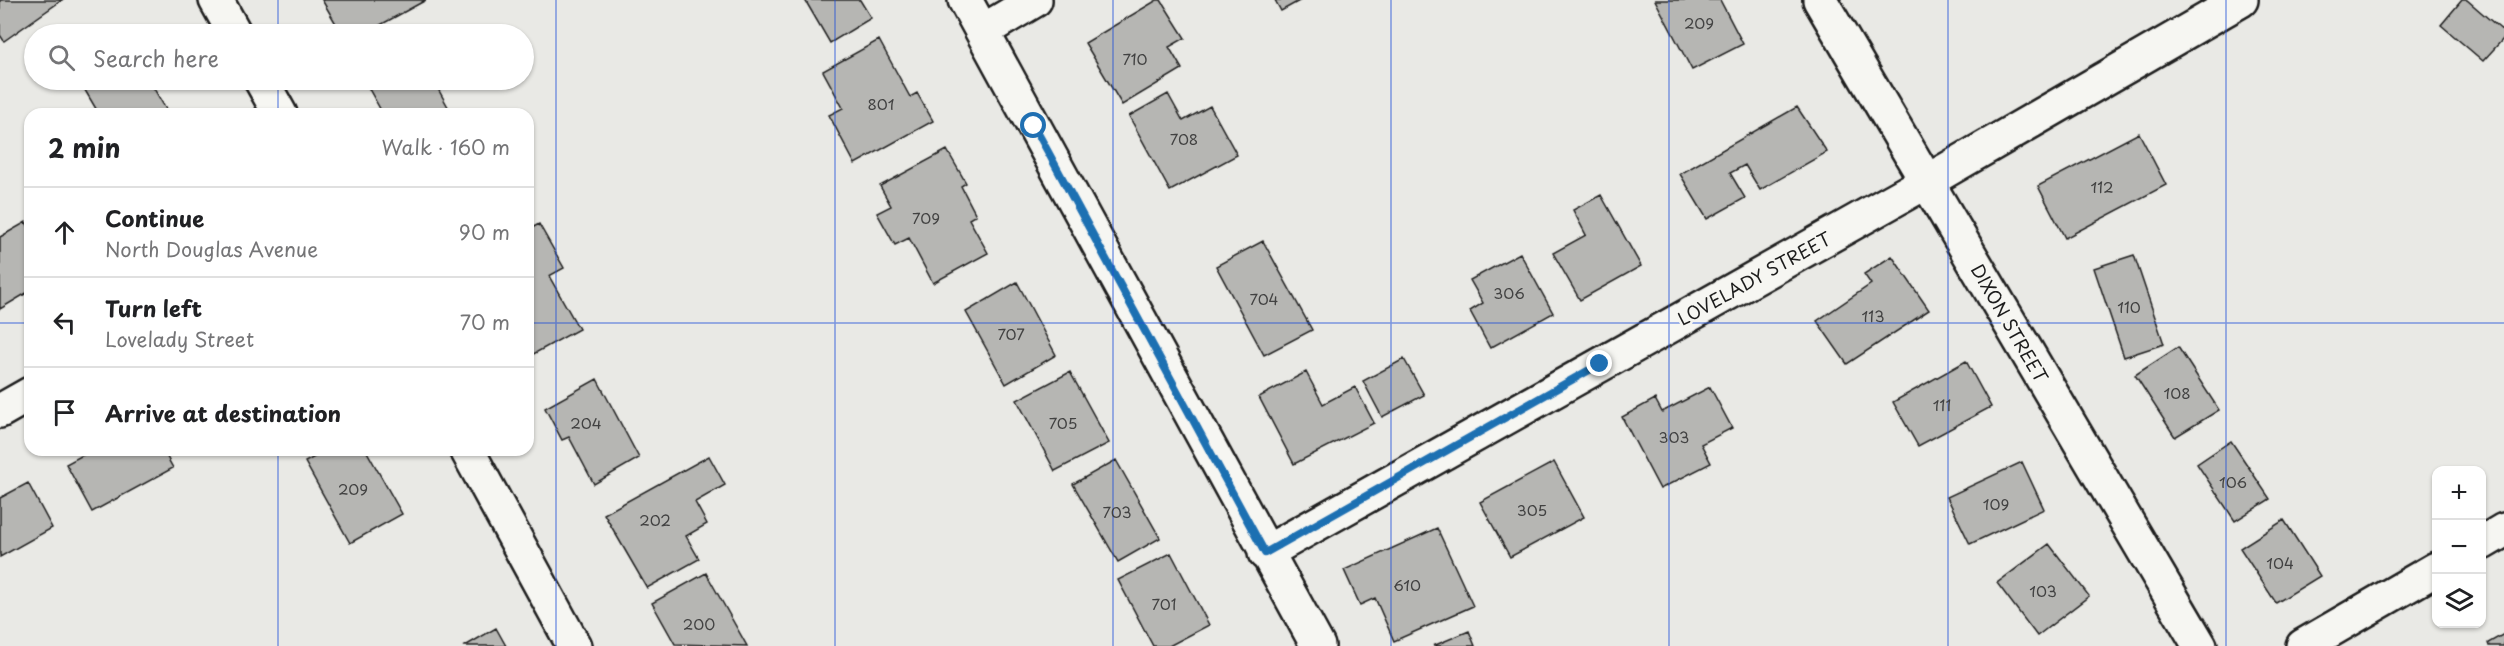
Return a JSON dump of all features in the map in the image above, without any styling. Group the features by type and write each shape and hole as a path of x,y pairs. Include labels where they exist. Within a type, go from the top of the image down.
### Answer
{"street":[{"path":"216,0 229,24"},
{"path":"965,0 1265,553 1318,646"},
{"path":"982,31 1035,0"},
{"name":"DIXON STREET","path":"1820,0 2199,646"},
{"name":"LOVELADY STREET","path":"1265,553 1926,182 2241,0"},
{"path":"267,90 277,108"},
{"path":"0,411 24,397"},
{"path":"470,456 574,646"},
{"path":"2486,540 2504,530"},
{"path":"2303,646 2338,637 2432,572"}],"building":[{"path":"0,0 62,0 28,24 24,24 24,27 4,41 0,35"},
{"path":"322,0 426,0 382,24 336,24"},
{"path":"805,0 860,0 871,18 830,43"},
{"path":"1157,0 1161,0 1185,38 1169,47 1182,69 1122,105 1085,43"},
{"path":"1275,0 1301,0 1281,11"},
{"path":"1655,0 1720,0 1743,44 1692,70"},
{"path":"2462,0 2467,0 2504,32 2504,38 2483,61 2441,25"},
{"path":"879,40 910,97 917,93 933,121 855,164 829,115 843,108 823,71"},
{"path":"85,90 155,90 165,108 95,108"},
{"path":"370,90 439,90 449,108 380,108"},
{"path":"1168,94 1183,121 1210,106 1237,155 1170,191 1129,116"},
{"path":"1797,107 1827,152 1760,190 1745,165 1730,173 1745,198 1707,219 1680,174"},
{"path":"2139,133 2166,185 2065,238 2038,186"},
{"path":"947,150 966,183 961,186 976,215 969,219 988,253 933,283 909,238 895,245 877,213 891,206 880,186"},
{"path":"1601,195 1641,266 1580,300 1553,253 1586,235 1573,210"},
{"path":"24,223 24,295 0,309 0,237"},
{"path":"539,224 564,268 549,276 579,329 534,354 534,227"},
{"path":"1263,241 1312,330 1264,355 1216,266"},
{"path":"1520,253 1553,313 1490,348 1470,311 1483,303 1470,280"},
{"path":"2134,255 2164,344 2124,357 2094,268"},
{"path":"1892,256 1929,310 1847,364 1817,321 1871,284 1864,274"},
{"path":"1017,282 1056,355 1006,384 966,312"},
{"path":"2178,347 2219,410 2175,437 2135,375"},
{"path":"1404,359 1424,395 1382,417 1363,381"},
{"path":"1966,361 1991,407 1918,446 1893,402"},
{"path":"1070,372 1109,443 1055,471 1017,400"},
{"path":"1306,372 1323,404 1355,387 1374,423 1294,464 1259,397"},
{"path":"597,379 639,458 594,484 569,437 562,440 545,408"},
{"path":"1710,387 1732,428 1701,444 1711,463 1660,489 1622,417 1655,399 1662,412"},
{"path":"2231,441 2270,499 2235,521 2197,464"},
{"path":"81,456 166,456 173,468 92,512 66,464"},
{"path":"316,456 369,456 402,514 350,543 305,462"},
{"path":"709,456 725,485 695,502 707,524 686,536 699,559 647,588 604,514"},
{"path":"1116,460 1160,538 1118,562 1073,484"},
{"path":"1554,462 1584,517 1510,557 1480,502"},
{"path":"2022,462 2044,509 1970,544 1947,497"},
{"path":"28,483 52,528 0,557 0,498"},
{"path":"2284,520 2320,576 2276,603 2240,548"},
{"path":"1437,528 1473,606 1394,641 1375,598 1360,605 1344,570"},
{"path":"2049,544 2089,596 2037,636 1997,583"},
{"path":"1171,553 1209,625 1169,646 1153,646 1118,580"},
{"path":"706,573 747,646 675,644 652,603"},
{"path":"496,628 506,646 465,646"},
{"path":"1469,631 1475,646 1433,646"},
{"path":"2504,634 2504,646 2489,646 2488,643"}],"route":[{"path":"1034,126 1265,553 1600,364"}]}
